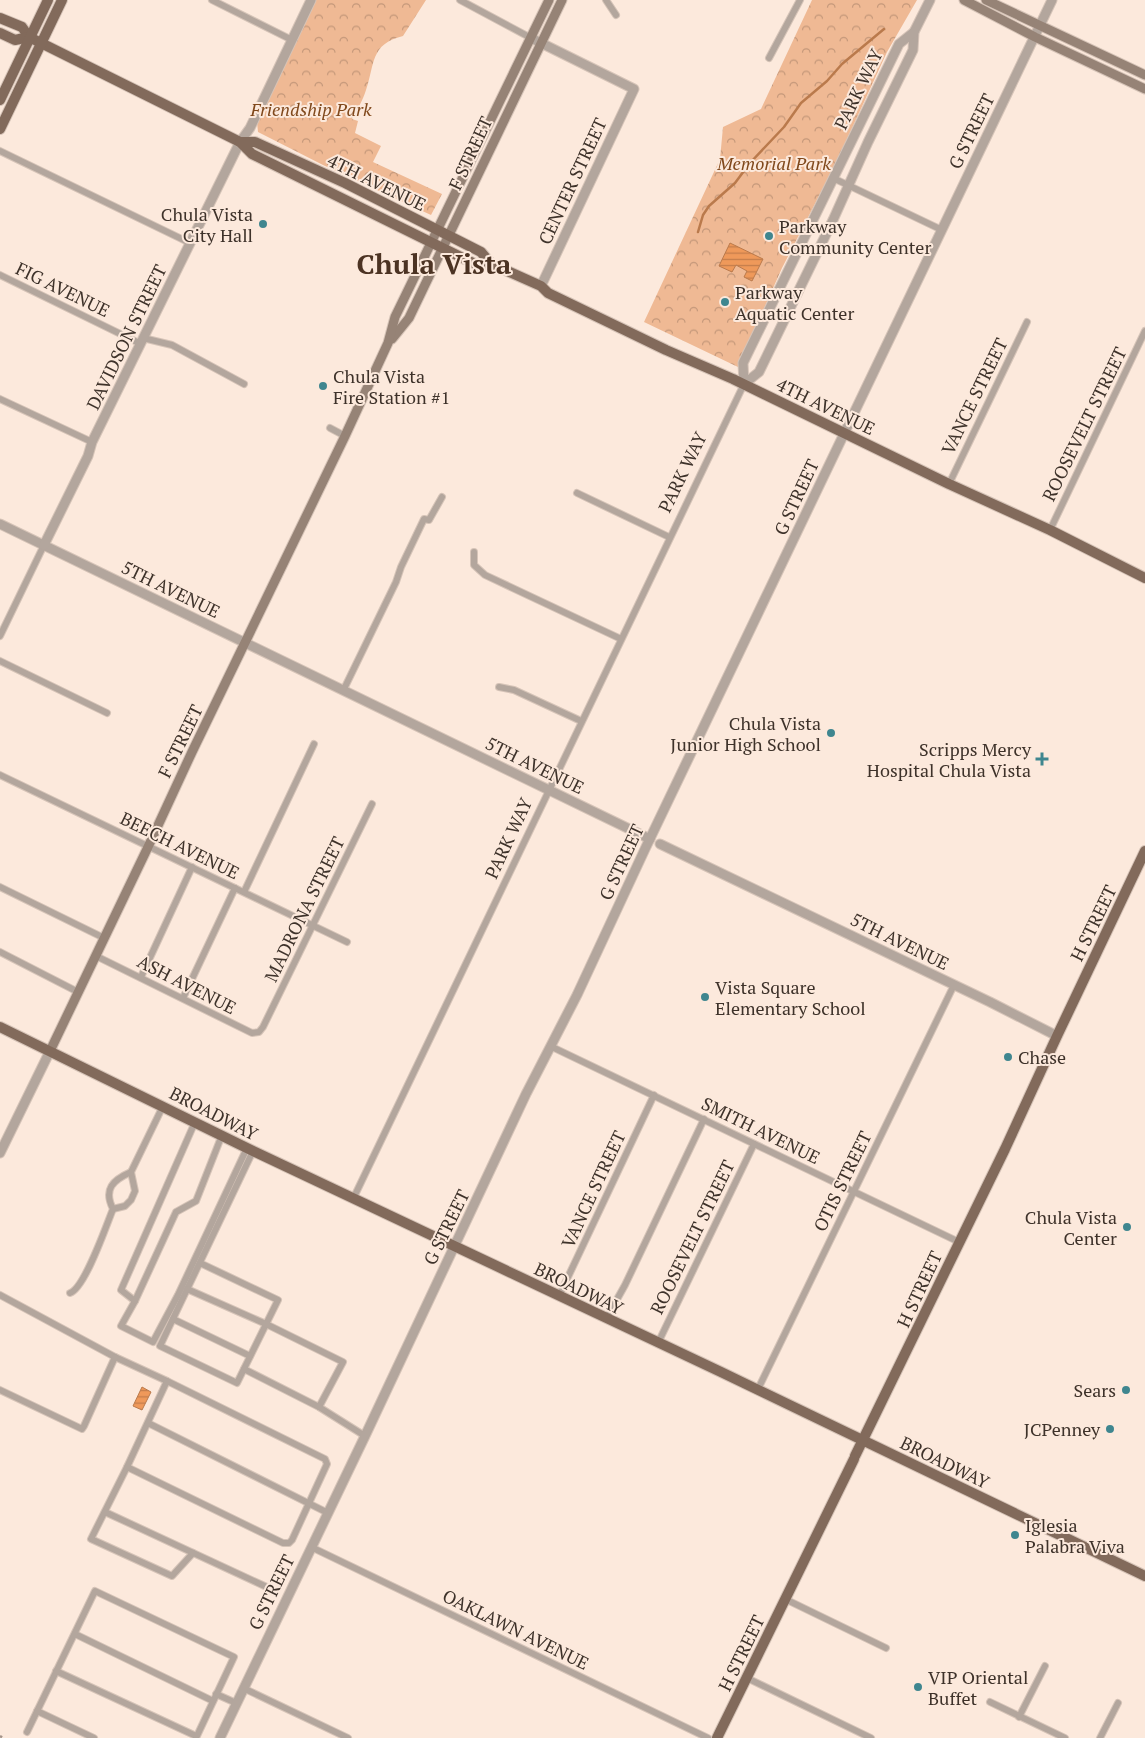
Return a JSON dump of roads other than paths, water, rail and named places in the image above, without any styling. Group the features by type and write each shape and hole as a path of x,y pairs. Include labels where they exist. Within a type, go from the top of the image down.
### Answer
{"main road":[{"path":"0,100 48,0"},
{"path":"0,129 62,0"},
{"name":"F STREET","path":"50,1051 345,436 388,343 395,317 550,0"},
{"name":"F STREET","path":"388,343 409,318 562,0"},
{"path":"964,0 1035,37 1145,88"},
{"path":"986,0 1145,75"},
{"name":"4TH AVENUE","path":"0,18 22,27 29,37 240,142 252,154 432,243 475,264 492,265 541,286 548,293 666,350 744,384 949,484 1050,530 1145,578"},
{"name":"4TH AVENUE","path":"0,33 15,40 29,37"},
{"name":"4TH AVENUE","path":"240,142 255,142 345,183 481,252 492,265"},
{"name":"H STREET","path":"717,1738 936,1292 1145,851"},
{"name":"BROADWAY","path":"0,1027 250,1149 1145,1576"}],"street":[{"path":"212,0 292,40"},
{"name":"DAVIDSON STREET","path":"0,636 88,456 92,442 240,142 250,128 311,0"},
{"path":"460,0 540,44"},
{"path":"606,0 616,14"},
{"path":"769,58 800,0"},
{"name":"PARK WAY","path":"354,1197 669,537 744,384 759,372 800,287 913,50 914,32 930,0"},
{"name":"G STREET","path":"220,1738 1052,0"},
{"name":"PARK WAY","path":"744,384 743,363 899,44 914,32"},
{"name":"CENTER STREET","path":"540,44 634,89 541,286"},
{"path":"870,104 884,110"},
{"path":"0,151 190,243"},
{"path":"833,178 942,230"},
{"name":"FIG AVENUE","path":"0,275 142,341 172,345 244,384"},
{"path":"784,279 800,287"},
{"name":"VANCE STREET","path":"949,484 1027,322"},
{"name":"ROOSEVELT STREET","path":"1050,530 1145,331"},
{"path":"0,399 92,442"},
{"path":"330,428 345,436"},
{"path":"577,493 669,537"},
{"path":"343,691 396,582 401,566 424,519 428,520 442,497"},
{"name":"5TH AVENUE","path":"0,524 1057,1036"},
{"path":"474,552 474,565 485,575 621,639"},
{"path":"0,662 107,714"},
{"path":"500,687 514,690 582,721"},
{"path":"244,892 314,744"},
{"name":"BEECH AVENUE","path":"0,775 347,942"},
{"name":"MADRONA STREET","path":"264,1027 372,804"},
{"path":"141,977 192,868"},
{"path":"0,887 104,938"},
{"path":"183,998 235,888"},
{"path":"0,952 78,992"},
{"name":"ASH AVENUE","path":"96,956 252,1033 259,1032 264,1027"},
{"name":"OTIS STREET","path":"758,1390 954,985"},
{"name":"SMITH AVENUE","path":"550,1046 959,1242"},
{"name":"F STREET","path":"0,1153 50,1051"},
{"name":"VANCE STREET","path":"559,1296 654,1095"},
{"path":"113,1209 125,1206 131,1200 135,1191 131,1172 164,1106"},
{"path":"606,1319 625,1285 704,1119"},
{"path":"135,1301 121,1290 195,1122"},
{"path":"222,1135 196,1201 176,1212 135,1301 121,1326 154,1342 250,1149"},
{"name":"ROOSEVELT STREET","path":"658,1343 754,1144"},
{"path":"200,1263 278,1300 238,1383 160,1346 200,1263 250,1149"},
{"path":"70,1293 76,1291 84,1278 113,1209 109,1201 108,1192 117,1178 131,1172"},
{"path":"187,1289 266,1324 344,1362 319,1407"},
{"path":"0,1295 115,1357 326,1459 327,1464 289,1543 283,1543 127,1467"},
{"path":"173,1320 250,1356"},
{"path":"0,1390 82,1428 115,1357"},
{"path":"244,1369 319,1407 365,1436"},
{"path":"167,1381 91,1539 172,1576 193,1552"},
{"path":"148,1423 328,1513"},
{"path":"105,1512 271,1589"},
{"name":"OAKLAWN AVENUE","path":"311,1547 708,1738"},
{"path":"27,1732 56,1671 75,1634 95,1591 234,1658 196,1737 56,1671"},
{"path":"785,1599 886,1648"},
{"path":"75,1634 212,1701"},
{"path":"1019,1717 1045,1666"},
{"path":"747,1678 871,1738"},
{"path":"243,1688 348,1738"},
{"path":"216,1694 236,1704"},
{"path":"990,1702 1065,1738"},
{"path":"1100,1738 1118,1703"},
{"path":"37,1711 94,1738"}],"waterway":[{"path":"698,232 703,215 709,206 735,183 750,163 784,127 801,103 827,81 842,64 884,29"}],"place":[{"name":"Chula Vista City Hall","path":"263,224"},
{"name":"Parkway Community Center","path":"769,236"},
{"name":"Parkway Aquatic Center","path":"725,302"},
{"name":"Chula Vista Fire Station #1","path":"323,386"},
{"name":"Chula Vista Junior High School","path":"831,733"},
{"name":"Scripps Mercy Hospital Chula Vista","path":"1042,759"},
{"name":"Vista Square Elementary School","path":"705,997"},
{"name":"Chase","path":"1008,1057"},
{"name":"Chula Vista Center","path":"1127,1227"},
{"name":"Sears","path":"1126,1390"},
{"name":"JCPenney","path":"1110,1429"},
{"name":"Iglesia Palabra Viva","path":"1015,1535"},
{"name":"VIP Oriental Buffet","path":"918,1687"}],"district":[{"name":"Chula Vista","path":"434,263"}],"park label":[{"name":"Friendship Park","path":"311,109"},
{"name":"Memorial Park","path":"774,163"}]}
